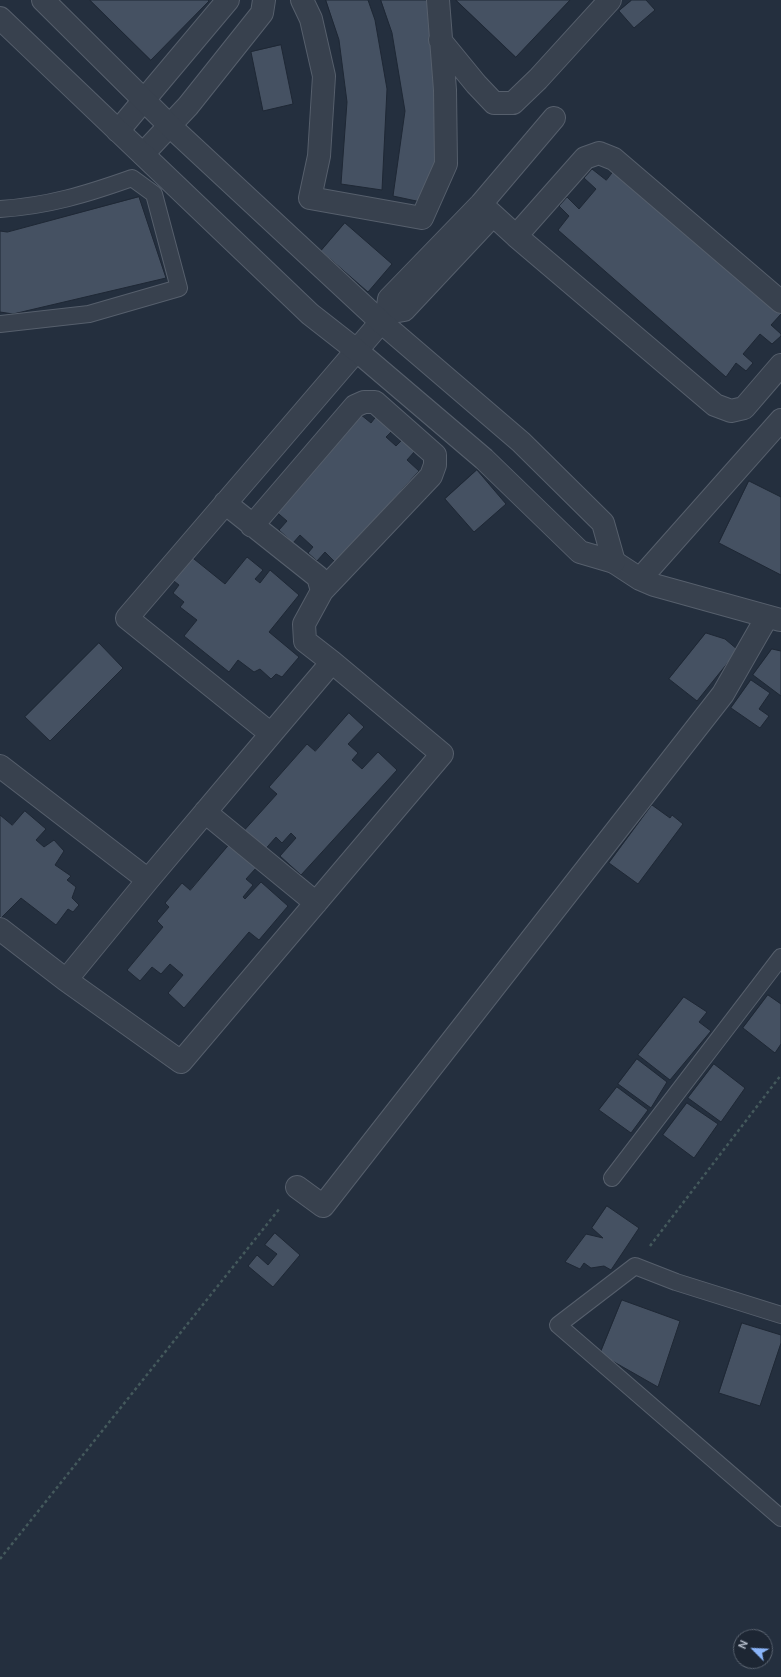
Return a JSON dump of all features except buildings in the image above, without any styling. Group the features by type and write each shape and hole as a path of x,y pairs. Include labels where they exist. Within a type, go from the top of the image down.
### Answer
{"street":[{"path":"43,0 170,126 384,317 521,442 603,523 614,562"},
{"path":"118,131 145,101 228,0"},
{"path":"143,154 188,106 262,13 264,0"},
{"path":"302,0 311,19 324,76 319,156 310,198 422,218 446,164 445,90 438,0"},
{"path":"440,40 476,84 494,102 513,103 538,79 610,0"},
{"path":"0,18 310,314 356,350 484,459 580,552 614,562 640,579 654,585 774,619 723,694 323,1206 297,1187"},
{"path":"271,734 127,618 384,317 389,299 487,209 554,118"},
{"path":"516,236 585,158 599,153 614,160 781,302"},
{"path":"487,209 516,236 715,405 731,411 744,408 781,365"},
{"path":"0,929 66,980 181,1062 442,754 305,641 304,624 322,591 431,476 435,465 435,455 375,402 364,402 354,406 252,526"},
{"path":"640,579 781,420"},
{"path":"225,503 318,577 322,591"},
{"path":"66,980 148,880 332,662"},
{"path":"0,766 148,880"},
{"path":"205,812 316,903"}],"lane":[{"path":"0,209 28,207 77,197 132,178 154,194 179,288 89,314 0,324"},
{"path":"612,1178 781,957"},
{"path":"781,1315 676,1282 635,1266 558,1325 781,1518"}],"path":[{"path":"635,1266 781,1075"},
{"path":"0,1559 297,1187"}]}
